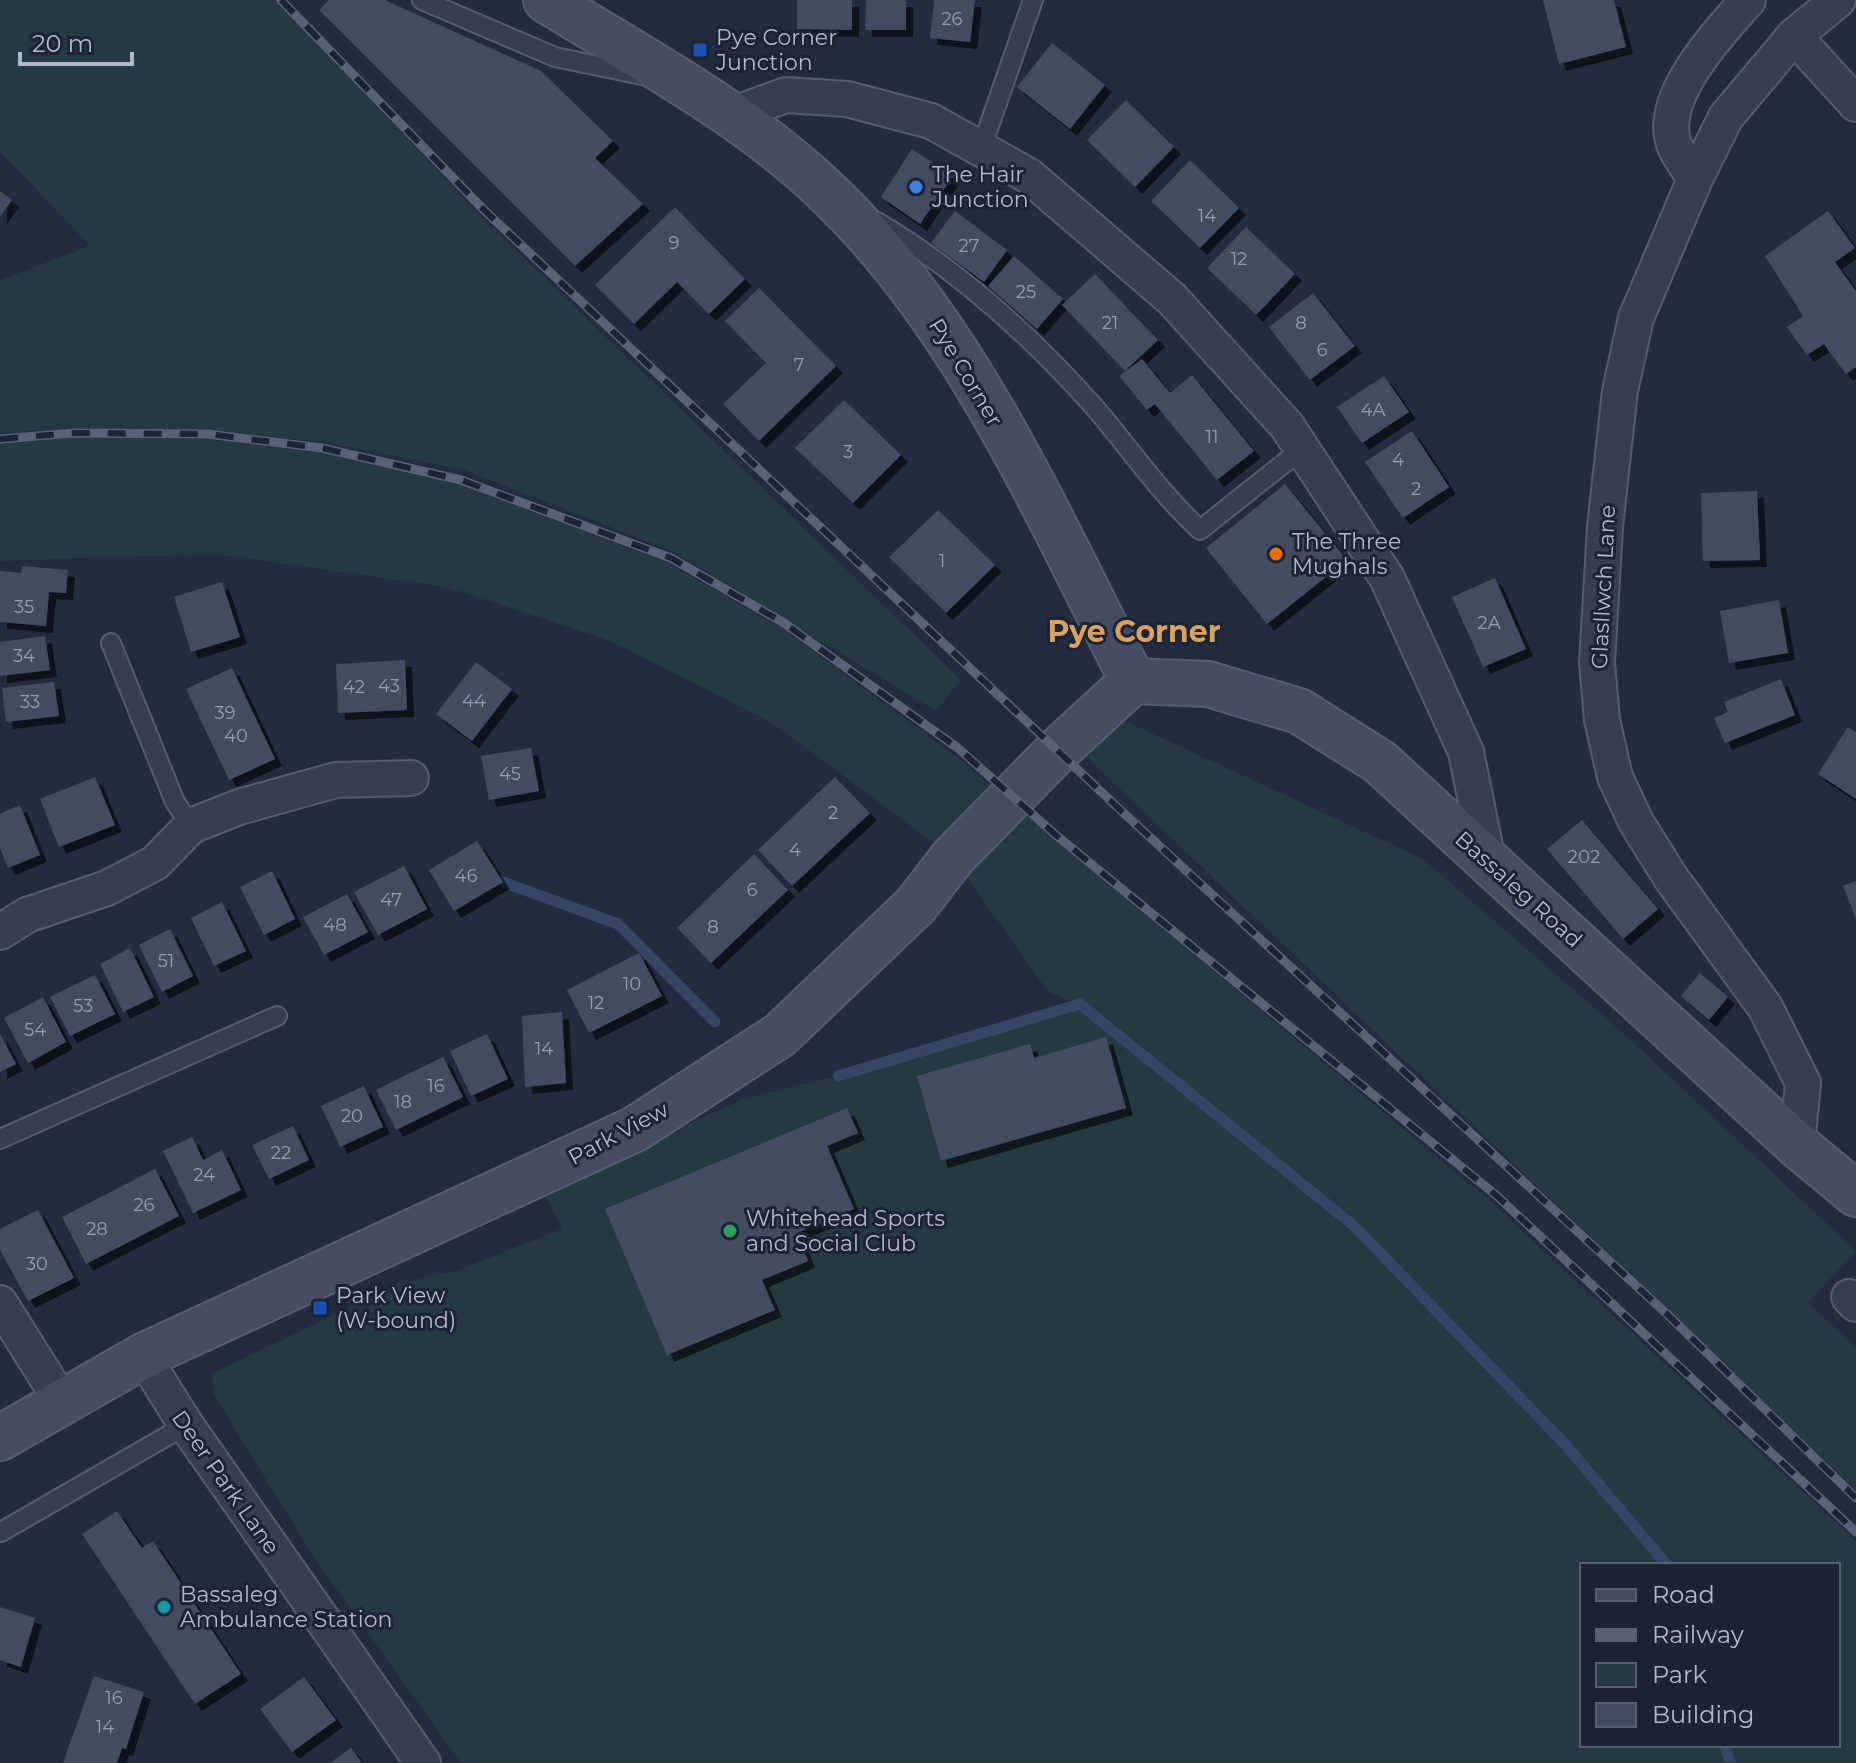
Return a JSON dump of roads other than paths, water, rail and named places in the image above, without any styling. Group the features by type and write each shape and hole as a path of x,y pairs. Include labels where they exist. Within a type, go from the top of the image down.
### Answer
{"street":[{"name":"Pye Corner","path":"546,0 731,115 829,194 930,310 1018,460 1133,681"},
{"path":"1695,179 1674,145 1672,110 1707,46 1748,0"},
{"name":"Glasllwch Lane","path":"1797,1145 1803,1083 1765,1007 1671,878 1636,822 1615,777 1602,720 1597,648 1605,527 1620,391 1636,318 1695,179 1726,117 1794,36 1838,0"},
{"path":"1794,36 1856,104"},
{"path":"731,115 786,95 847,99 931,121 1029,176 1172,299 1287,426 1387,578 1466,752 1488,861"},
{"name":"Bassaleg Road","path":"1133,681 1208,684 1299,711 1380,762 1797,1145 1856,1194"},
{"name":"Park View","path":"0,1438 143,1356 635,1129 780,1035 916,905 953,857 1058,750 1133,681"},
{"path":"0,932 27,915 107,888 155,863 191,826 239,807 336,780 411,778"},
{"path":"0,1303 62,1402"},
{"name":"Deer Park Lane","path":"143,1356 186,1425 423,1763"}],"lane":[{"path":"422,0 555,57 680,83"},
{"path":"981,149 1033,0"},
{"path":"829,194 911,242 1013,324 1095,409 1172,504 1200,530 1302,449"},
{"path":"111,643 175,802 191,826"},
{"path":"0,1139 277,1016"},
{"path":"1,1532 186,1425"}],"waterway":[{"path":"503,882 618,924 715,1022"},
{"path":"838,1076 1080,1004 1354,1226 1564,1443 1665,1563"},
{"path":"1726,1747 1730,1763"}],"railway":[{"path":"281,0 484,210 1114,804 1669,1316 1856,1498"},
{"path":"0,439 74,433 207,434 322,448 461,480 671,558 784,623 959,749 1057,836 1497,1196 1856,1532"}],"place":[{"name":"Pye Corner Junction","path":"700,50"},
{"name":"The Hair Junction","path":"916,187"},
{"name":"The Three Mughals","path":"1276,554"},
{"name":"Whitehead Sports and Social Club","path":"730,1231"},
{"name":"Park View (W-bound)","path":"320,1308"},
{"name":"Bassaleg Ambulance Station","path":"164,1607"}],"district":[{"name":"Pye Corner","path":"1134,632"}]}
